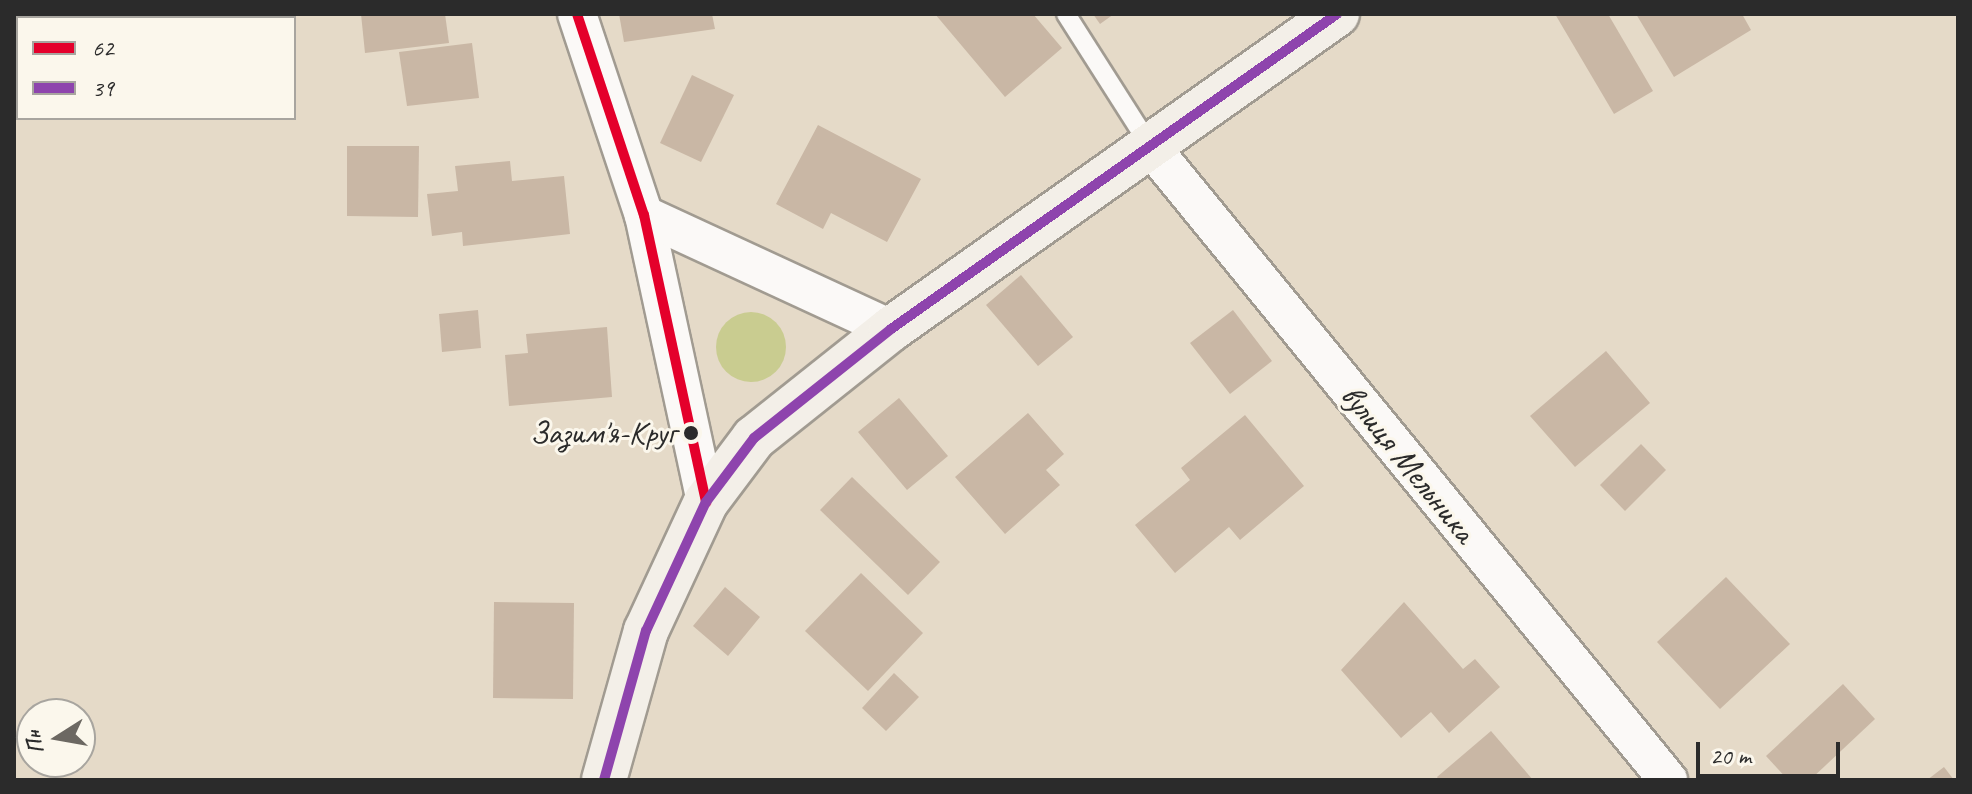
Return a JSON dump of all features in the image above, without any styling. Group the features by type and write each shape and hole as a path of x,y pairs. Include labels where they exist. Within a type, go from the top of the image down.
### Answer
{"street":[{"path":"577,14 644,215 706,502"},
{"path":"604,780 646,631 706,502 754,438 891,329 1337,14"},
{"name":"вулиця Мельника","path":"1150,146 1668,780"},
{"path":"644,215 891,329"}],"lane":[{"path":"1066,14 1150,146"}],"green space":[{"path":"744,312 758,312 780,327 786,347 784,360 776,372 758,382 744,382 722,367 716,354 716,340 731,318"}],"building":[{"path":"361,14 445,14 449,43 365,53"},
{"path":"619,14 712,14 715,29 624,42"},
{"path":"935,14 1033,14 1062,48 1005,97"},
{"path":"1093,14 1114,14 1100,24"},
{"path":"1555,14 1608,14 1653,91 1614,114"},
{"path":"1636,14 1742,14 1751,30 1674,77"},
{"path":"472,43 479,98 407,106 399,52"},
{"path":"692,75 734,95 701,162 660,143"},
{"path":"818,125 921,179 887,242 831,213 823,229 776,204"},
{"path":"347,146 419,146 418,217 347,216"},
{"path":"510,161 512,181 564,176 570,234 463,246 462,232 432,236 427,194 458,191 455,166"},
{"path":"1021,275 1073,337 1038,366 986,305"},
{"path":"478,310 481,348 442,352 439,314"},
{"path":"1233,310 1272,361 1230,394 1190,343"},
{"path":"607,327 612,397 509,406 505,355 528,353 526,334"},
{"path":"1606,351 1650,403 1575,467 1530,416"},
{"path":"899,398 948,456 907,490 858,432"},
{"path":"1028,413 1064,454 1046,470 1060,485 1005,534 955,477"},
{"path":"1245,415 1304,486 1240,540 1229,527 1175,573 1135,525 1190,480 1181,468"},
{"path":"1641,444 1666,470 1625,511 1600,485"},
{"path":"852,477 940,562 908,595 820,510"},
{"path":"861,573 923,633 868,691 805,631"},
{"path":"1726,577 1790,644 1720,709 1657,642"},
{"path":"725,587 760,617 728,656 693,626"},
{"path":"494,602 574,603 573,699 493,698"},
{"path":"1404,602 1463,669 1475,659 1500,687 1449,733 1431,712 1401,738 1341,670"},
{"path":"894,673 919,697 886,731 862,708"},
{"path":"1843,684 1875,719 1810,780 1788,780 1766,756"},
{"path":"1491,731 1533,780 1439,780 1437,777"},
{"path":"1944,767 1954,780 1927,780"}],"transit line":[{"name":"62","path":"577,14 644,215 706,502"},
{"name":"39","path":"604,780 646,631 706,502 754,438 891,329 1337,14"}],"place":[{"name":"Зазим'я-Круг","path":"691,433"}]}
